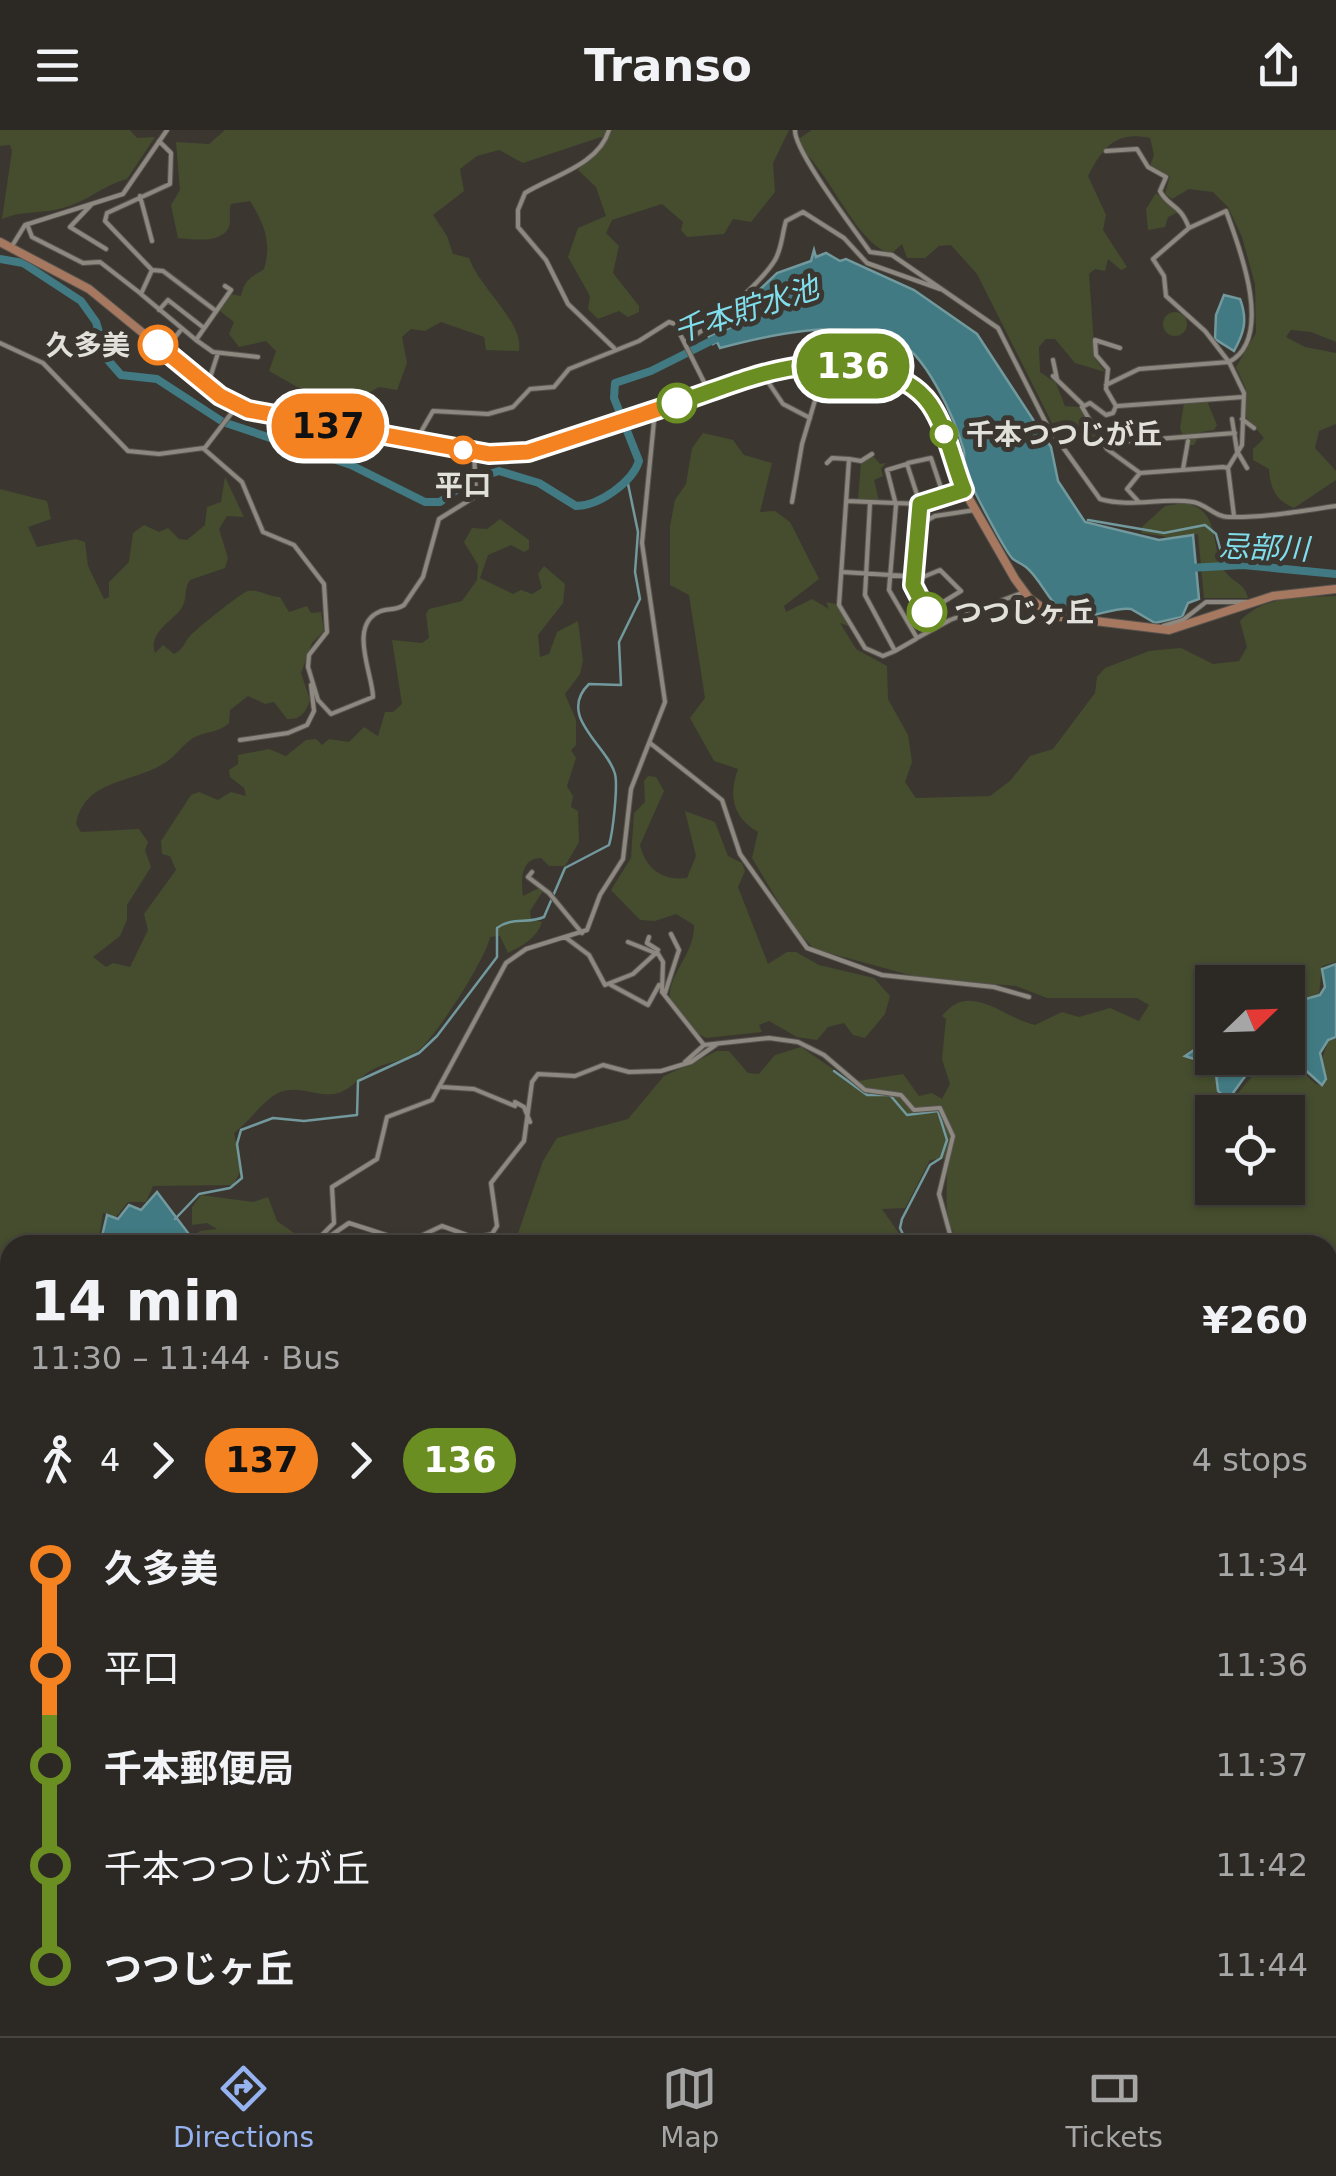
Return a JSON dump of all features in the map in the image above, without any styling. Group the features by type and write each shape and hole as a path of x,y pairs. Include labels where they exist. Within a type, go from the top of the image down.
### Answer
{"main road":[{"path":"0,242 89,288 237,406 474,452 521,453 763,374 825,362 891,375 918,390 938,417 974,510 1024,592 1038,606 1063,619 1157,630 1192,626 1287,593 1336,589"}],"street":[{"path":"12,246 27,224 91,205 132,186 167,130"},
{"path":"609,130 603,142 577,166 525,193 516,217 518,227 546,260 568,304 614,348"},
{"path":"795,130 797,150 818,172 837,210 870,252 892,255 998,328 1047,425 1094,493 1106,500 1138,504 1194,502 1223,516 1275,517 1336,506"},
{"path":"159,141 169,148 171,182 105,218 152,270 166,272 216,311"},
{"path":"1106,151 1140,152 1148,167 1166,177 1160,191 1181,208 1190,228"},
{"path":"140,196 152,241"},
{"path":"91,205 70,227 106,249"},
{"path":"1106,385 1139,370 1228,362 1238,356 1251,323 1247,303 1251,280 1238,236 1222,210 1190,228 1153,259 1164,276 1166,296 1205,331 1228,362 1243,397 1238,454 1228,468 1140,474 1126,489 1138,504"},
{"path":"685,343 710,327 768,270 779,252 786,221 803,212 844,238 868,263 949,293"},
{"path":"27,224 32,237 83,264 100,262 180,330 218,353 258,357"},
{"path":"141,294 152,270"},
{"path":"196,340 231,290 225,286"},
{"path":"159,310 168,300 204,328"},
{"path":"416,441 433,410 480,414 509,408 526,391 554,387 563,373 672,322 710,393"},
{"path":"165,350 180,330"},
{"path":"1116,406 1106,385 1108,369 1096,355 1096,340 1120,348"},
{"path":"0,343 43,363 128,452 159,454 204,448 237,406"},
{"path":"209,381 218,353"},
{"path":"1054,360 1055,379 1083,404 1105,443 1140,474"},
{"path":"792,502 825,362"},
{"path":"1120,379 1130,371"},
{"path":"763,374 783,404 810,418"},
{"path":"1083,404 1090,403 1108,416 1116,406 1243,397"},
{"path":"386,1235 349,1223 332,1235 325,1234 335,1219 330,1194 334,1184 377,1158 387,1118 426,1103 440,1086 506,963 526,949 582,933 593,923 600,895 623,859 628,802 666,692 642,543 655,411"},
{"path":"1232,419 1244,469 1234,462"},
{"path":"1241,420 1254,428"},
{"path":"1105,443 1235,433"},
{"path":"1183,470 1182,455 1188,440"},
{"path":"204,448 242,482 263,532 294,545 324,584 326,632 309,656 314,706 307,724 288,732 240,740"},
{"path":"310,678 328,713 373,697 363,652 370,620 382,611 401,608 412,596 423,577 439,519 476,496 474,452"},
{"path":"827,463 832,458 862,460 872,454"},
{"path":"917,638 890,594 896,505 886,472 931,458 944,498"},
{"path":"849,460 839,605 865,648 883,656 937,627 1024,592"},
{"path":"906,464 920,504 914,590 937,627"},
{"path":"1228,468 1234,516"},
{"path":"846,501 920,504 964,490"},
{"path":"870,504 866,600 895,651"},
{"path":"924,531 922,523 931,517 974,510"},
{"path":"841,572 913,576 940,570 961,592 927,612"},
{"path":"1163,626 1180,622 1206,602 1252,602"},
{"path":"650,743 722,800 740,854 807,948 882,975 994,987 1029,997"},
{"path":"532,872 528,877 554,898 582,933"},
{"path":"665,998 665,982 679,950 671,934"},
{"path":"649,937 647,943 662,957"},
{"path":"565,938 588,956 601,982 648,1005 660,984"},
{"path":"628,942 662,957"},
{"path":"612,985 636,972 653,952"},
{"path":"662,957 660,984 665,998 704,1045"},
{"path":"681,1066 704,1045 770,1038 798,1042 824,1055 865,1090 902,1095 914,1110 940,1108 953,1136 938,1194 950,1235"},
{"path":"488,1235 496,1223 491,1182 521,1146 530,1122 532,1082 538,1074 575,1076 603,1065 646,1073 681,1066 722,1042"},
{"path":"440,1086 474,1090 516,1106 515,1102 523,1106 530,1122"},
{"path":"423,1235 442,1226 467,1235"},
{"path":"0,1959 0,1978"}],"green space":[{"path":"0,130 130,130 137,138 155,137 127,179 72,205 2,219 12,151 10,145 0,146"},
{"path":"225,130 789,130 773,163 775,192 751,222 733,219 724,234 687,237 681,230 683,222 662,204 612,220 606,233 619,246 613,273 639,306 639,312 628,317 619,311 598,319 588,309 590,296 568,257 578,228 606,216 596,187 578,170 606,142 601,137 523,163 499,150 477,156 460,169 464,191 433,215 453,254 469,258 508,317 519,340 519,351 486,350 484,337 441,322 425,331 411,329 402,337 407,363 397,390 379,387 354,401 299,388 269,371 276,351 266,341 239,347 229,334 234,322 220,311 231,294 241,296 247,282 264,269 266,260 265,234 250,201 231,204 229,226 224,234 205,240 178,238 171,205 180,190 176,142 209,144"},
{"path":"812,130 1336,130 1336,342 1311,332 1291,330 1286,337 1305,347 1336,353 1336,424 1319,431 1315,448 1336,471 1336,480 1294,508 1275,493 1269,469 1253,460 1253,449 1264,438 1246,417 1246,389 1236,367 1256,333 1255,284 1242,237 1228,207 1213,192 1189,189 1172,199 1165,194 1170,176 1150,166 1154,155 1150,138 1119,139 1099,158 1088,176 1106,215 1103,230 1127,267 1121,270 1108,259 1105,271 1095,269 1089,274 1095,359 1105,372 1075,363 1055,339 1046,339 1039,347 1040,372 1056,383 1065,406 1079,407 1098,438 1096,451 1068,428 1054,427 977,274 951,245 939,246 925,258 907,258 902,244 892,253 880,248 856,225 802,150 800,138"},
{"path":"1156,193 1179,212 1168,217 1165,227 1148,230 1146,209"},
{"path":"1175,312 1187,324 1175,336 1163,324"},
{"path":"1207,401 1217,425 1214,430 1201,432 1194,445 1186,445 1180,428 1184,403"},
{"path":"703,433 733,440 744,455 772,463 760,512 775,511 790,522 819,579 784,606 786,612 812,599 829,609 826,602 836,604 849,626 840,623 856,649 887,666 888,699 908,735 912,762 905,782 916,798 990,796 1010,781 1030,756 1053,749 1095,693 1097,677 1105,668 1149,651 1181,648 1213,664 1239,661 1247,647 1240,621 1260,606 1285,599 1336,596 1336,962 1322,966 1319,994 1305,998 1305,965 1195,965 1195,1047 1184,1055 1195,1062 1195,1075 1215,1075 1219,1095 1195,1095 1195,1205 1305,1205 1305,1095 1236,1095 1254,1075 1305,1072 1322,1086 1327,1080 1322,1059 1328,1041 1336,1039 1336,1235 955,1235 948,1214 947,1158 930,1160 905,1208 882,1209 900,1235 517,1235 543,1161 557,1138 628,1119 664,1076 717,1051 729,1051 748,1073 759,1074 775,1055 801,1047 852,1082 903,1074 919,1096 932,1093 942,1099 950,1084 942,1059 946,1019 942,1016 964,1001 987,1004 1035,1025 1062,1012 1079,1017 1110,1008 1139,1021 1149,1005 1137,998 1047,998 1016,986 921,978 814,949 794,928 752,858 758,832 743,820 735,805 733,788 738,769 714,761 690,718 705,698 689,595 670,585 670,526 675,500 686,484 692,448"},
{"path":"873,456 880,464 886,463 881,469 883,476 874,480 879,501 858,500 861,463"},
{"path":"225,477 244,517 227,516 219,529 228,558 225,568 190,580 181,609 155,640 155,653 163,645 174,654 177,652 200,627 248,591 280,597 289,612 307,606 311,613 321,612 324,631 312,643 301,673 310,700 302,714 287,719 274,702 265,704 248,696 230,710 225,726 193,738 163,764 110,785 89,798 76,824 81,832 139,829 148,842 145,850 151,867 127,905 127,920 120,936 93,957 106,967 113,963 130,967 148,930 144,914 176,870 170,856 162,854 161,841 191,795 199,792 218,800 231,792 246,796 244,788 230,777 229,770 238,764 238,755 269,749 286,756 306,740 316,739 322,745 329,739 349,742 364,727 378,736 385,712 393,712 402,704 392,640 422,643 429,638 429,609 462,601 477,580 478,565 464,542 472,528 487,529 500,519 529,540 529,549 524,552 511,545 488,555 480,578 513,594 521,590 532,594 542,588 538,574 544,566 565,584 563,603 538,635 540,657 549,654 557,632 578,621 583,661 580,674 565,694 576,720 576,745 571,750 576,758 567,786 573,796 571,807 578,811 579,842 565,866 549,866 541,858 529,862 522,878 523,896 539,888 543,891 530,911 531,919 542,922 539,928 528,941 508,953 500,936 490,937 458,999 415,1053 377,1067 340,1092 280,1092 262,1105 234,1133 242,1169 233,1185 153,1186 146,1202 128,1202 116,1217 103,1213 100,1235 0,1235 0,489 47,501 51,519 28,527 37,547 76,539 85,542 88,566 104,599 109,597 109,582 129,562 133,533 144,525 159,532 168,528 179,539 187,540 205,525 207,507 221,502"},
{"path":"1184,503 1205,514 1221,565 1248,598 1204,598 1198,534 1174,538 1142,533 1142,527 1165,506"},
{"path":"648,776 656,777 664,791 640,845 646,861 663,875 687,878 696,856 685,811 715,822 728,856 742,863 745,871 738,887 768,964 787,952 796,952 819,965 874,978 890,996 885,1014 865,1038 853,1035 844,1023 828,1027 817,1040 797,1037 769,1021 759,1025 762,1032 706,1038 684,1023 673,1009 670,995 694,925 676,914 655,921 640,920 611,890 631,858 634,813 645,802 644,781"},
{"path":"201,1195 253,1202 268,1197 277,1221 294,1235 195,1235 217,1229 207,1223 192,1225 192,1207"}],"water":[{"name":"千本貯水池","path":"814,250 816,257 826,253 840,261 846,259 914,290 977,334 1051,447 1058,481 1085,522 1159,540 1193,535 1199,599 1188,603 1182,617 1155,623 1131,609 1082,617 1060,609 1003,543 966,473 964,451 946,404 916,357 893,339 828,329 720,348 717,342 713,344 709,337 740,323 751,298 777,273 811,261"},
{"path":"1224,295 1240,299 1244,313 1234,351 1215,339 1216,315"},
{"path":"1336,964 1336,1037 1328,1040 1320,1053 1326,1079 1322,1085 1305,1070 1305,999 1320,995 1325,987 1322,969"},
{"path":"1216,1075 1246,1075 1232,1095 1218,1091"},
{"path":"157,1192 188,1233 102,1235 107,1215 118,1219 129,1205 141,1210"}],"waterway":[{"name":"忌部川","path":"0,259 23,263 81,301 96,322 107,359 121,375 157,379 223,422 351,465 425,502 440,502 470,480 499,471 539,483 576,506 604,498 622,485 639,461 614,398 615,383 651,371 717,338"},
{"path":"175,1219 199,1194 230,1188 242,1178 237,1144 241,1130 273,1118 304,1121 357,1115 358,1081 419,1053 437,1036 497,957 497,928 544,917 565,868 609,845 615,774 578,708 580,696 589,684 621,685 619,642 640,599 635,572 638,532 627,479"},
{"path":"1088,520 1164,533 1205,525 1216,534 1225,566"},
{"name":"忌部川","path":"1189,568 1243,565 1336,574"},
{"path":"834,1071 867,1095 890,1095 907,1115 938,1111 947,1140 941,1158 930,1165 902,1219 903,1235"}],"bus line":[{"name":"137","path":"158,345 220,396 248,410 489,454 528,452 677,403"},
{"name":"136","path":"677,403 788,366 815,362 841,363 891,375 918,390 938,417 964,490 920,504 912,579 927,612"}],"place":[{"name":"久多美","path":"158,345"},
{"name":"千本つつじが丘","path":"944,434"},
{"name":"平口","path":"463,450"},
{"name":"つつじヶ丘","path":"927,612"}]}
